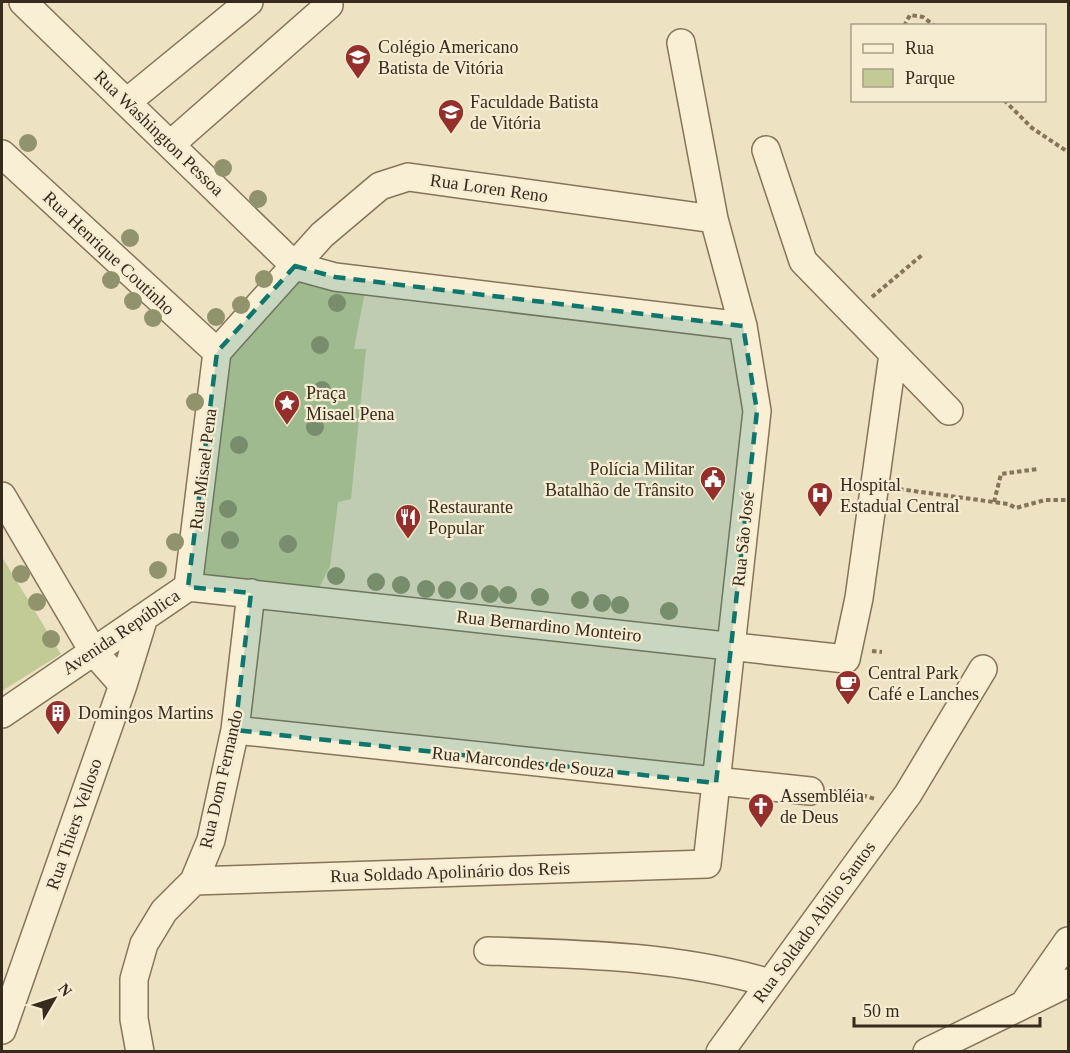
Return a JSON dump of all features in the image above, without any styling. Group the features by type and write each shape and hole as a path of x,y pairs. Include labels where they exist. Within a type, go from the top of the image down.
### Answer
{"street":[{"name":"Rua Washington Pessoa","path":"23,2 295,266"},
{"path":"127,102 249,2"},
{"path":"171,144 329,5 327,2"},
{"name":"Rua São José","path":"681,44 714,219 743,326 757,411 707,864"},
{"path":"766,150 803,261 949,411"},
{"name":"Rua Henrique Coutinho","path":"2,154 217,352"},
{"name":"Rua Loren Reno","path":"217,352 322,235 380,186 408,177 714,219"},
{"path":"295,266 335,277 743,326"},
{"name":"Rua Misael Pena","path":"188,587 217,352"},
{"path":"875,484 893,354"},
{"name":"Rua Bernardino Monteiro","path":"251,593 846,659 859,597 875,484"},
{"path":"2,496 93,651 123,685"},
{"name":"Avenida República","path":"2,714 188,587 251,593"},
{"name":"Rua Dom Fernando","path":"140,1052 134,1019 134,980 144,944 164,911 194,881 211,840 235,730 251,593"},
{"name":"Rua Thiers Velloso","path":"2,1030 123,685 144,617"},
{"name":"Rua Soldado Abílio Santos","path":"720,1052 904,800 983,669"},
{"name":"Rua Marcondes de Souza","path":"235,730 716,783 810,791"},
{"name":"Rua Soldado Apolinário dos Reis","path":"194,881 707,864"},
{"path":"1025,1002 1068,941"},
{"path":"488,951 611,954 735,973 770,983"},
{"path":"927,1052 1068,982"}],"path":[{"path":"905,24 910,15 922,17 932,24"},
{"path":"1006,102 1032,128 1068,152"},
{"path":"854,313 922,255"},
{"path":"994,502 1001,474 1038,470"},
{"path":"875,484 994,502 1016,508 1045,500 1068,500"},
{"path":"810,791 852,792 904,800"}],"highlighted area":[{"path":"295,266 335,277 743,326 757,411 716,783 235,730 251,593 188,587 217,352"}],"green space":[{"name":"Praça Misael Pena","path":"297,272 365,291 354,349 366,349 351,499 338,502 330,566 318,590 200,576 225,354"},
{"path":"2,557 61,654 2,691"}],"place":[{"name":"Colégio Americano Batista de Vitória","path":"358,80"},
{"name":"Faculdade Batista de Vitória","path":"451,135"},
{"name":"Praça Misael Pena","path":"287,426"},
{"name":"Polícia Militar Batalhão de Trânsito","path":"713,502"},
{"name":"Hospital Estadual Central","path":"820,518"},
{"name":"Restaurante Popular","path":"408,540"},
{"name":"Central Park Café e Lanches","path":"848,706"},
{"name":"Domingos Martins","path":"58,736"},
{"name":"Assembléia de Deus","path":"761,829"}]}
